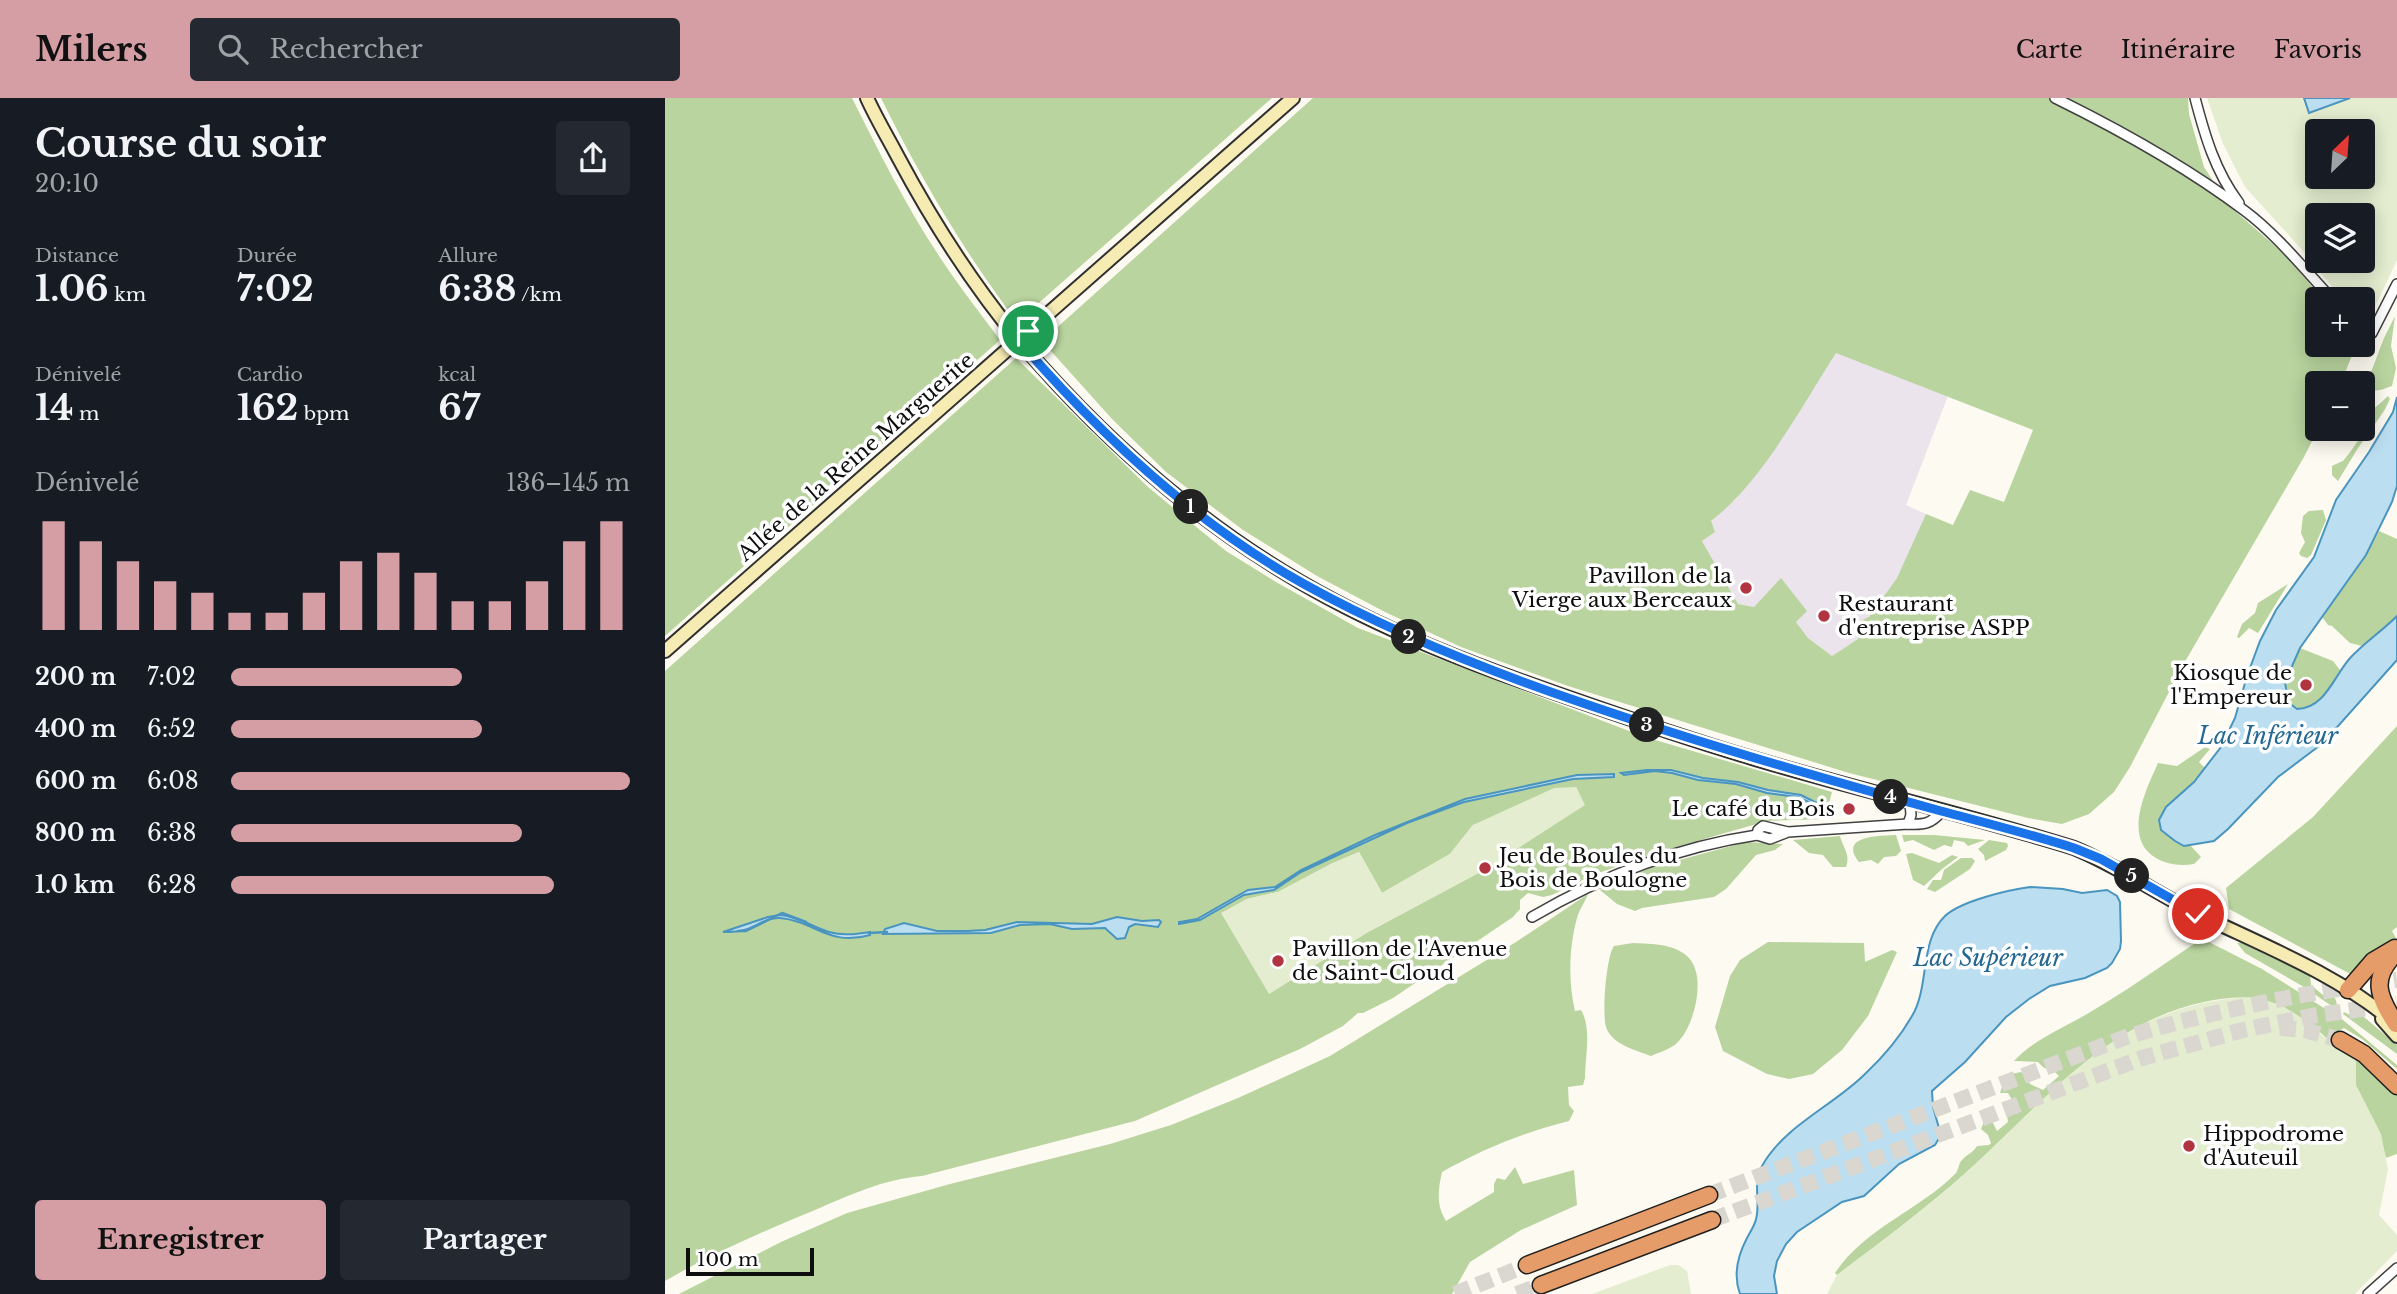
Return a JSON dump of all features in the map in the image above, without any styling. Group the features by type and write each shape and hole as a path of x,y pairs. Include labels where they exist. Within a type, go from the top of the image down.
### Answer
{"highway":[{"path":"2355,995 2377,957 2397,949"},
{"path":"2397,949 2384,967 2379,988 2381,1000 2397,1028"},
{"path":"2340,1040 2364,1054 2397,1086"},
{"path":"1527,1265 1709,1195"},
{"path":"1541,1285 1711,1220"}],"main road":[{"path":"867,98 926,210 975,285 1018,340 1071,400 1169,490 1234,539 1303,583 1426,644 1519,681 1644,724 1753,759 2074,848 2101,859 2198,914 2301,962 2355,995 2397,1028"},
{"name":"Allée de la Reine Marguerite","path":"665,651 1293,98"}],"street":[{"path":"2055,98 2144,147 2247,212"},
{"path":"2195,98 2204,134 2215,164 2228,188 2247,212 2320,287"},
{"path":"2375,328 2397,284"},
{"path":"1908,824 1911,815 1910,802"},
{"path":"1532,916 1629,869 1726,839 1757,835 1763,826 1788,831 1925,825 1934,821 1942,811"},
{"path":"2368,1294 2397,1268"}],"shaded area":[{"path":"1836,352 1948,396 1906,505 1926,514 1912,549 1858,639 1832,656 1808,638 1796,622 1781,579 1754,607 1738,604 1702,541 1715,532 1710,522 1737,498 1759,469"}],"green space":[{"path":"665,98 852,98 924,233 1000,340 665,636"},
{"path":"881,98 1272,98 1017,322 944,213"},
{"path":"1313,98 2188,98 2189,114 2204,167 2229,206 2281,251 2312,287 2305,287 2305,357 2351,357 2346,371 2305,371 2305,441 2312,441 2304,457 2183,665 2130,767 2114,792 2089,814 2062,824 1849,773 1568,686 1461,647 1385,612 1317,576 1243,530 1166,472 1112,419 1042,341","holes":["1836,353 2033,430 2004,502 1970,490 1953,525 1926,514 1897,578 1869,617 1860,621 1858,639 1832,656 1808,638 1796,622 1807,611 1781,578 1754,607 1738,604 1702,541 1715,532 1711,521 1730,505 1764,465"]},
{"path":"2207,98 2397,98 2397,260 2375,307 2375,287 2332,287 2321,273 2375,273 2375,203 2305,203 2305,253 2245,187 2223,144"},
{"path":"2395,316 2391,346 2396,368 2392,386 2375,391 2375,371 2371,371"},
{"path":"1016,358 1148,487 1226,551 1358,628 1645,737 1832,792 1825,819 1767,821 1652,854 1593,875 1552,895 1543,897 1528,893 1520,900 1520,909 1513,917 1393,998 1358,1013 1343,1026 1300,1049 1135,1121 867,1188 739,1243 665,1281 665,671","holes":["1576,787 1584,805 1484,870 1370,931 1229,924 1222,913 1247,899 1278,892 1359,852 1382,893 1450,854 1473,825"]},
{"path":"2388,396 2390,399 2375,424 2375,407"},
{"path":"2363,441 2338,481 2332,475 2332,466 2343,461 2356,443"},
{"path":"2323,510 2326,520 2311,555 2307,558 2301,556 2299,553 2305,542 2301,533 2303,516 2309,511"},
{"path":"2379,531 2397,539 2397,616 2362,646 2350,643 2322,617 2366,555"},
{"path":"2288,584 2258,633 2249,628 2237,637 2242,624 2255,613 2258,603"},
{"path":"2300,648 2333,661 2340,670 2318,701 2297,709 2288,702 2285,682"},
{"path":"2397,726 2397,927 2392,931 2397,940 2377,952 2354,976 2229,909 2226,888 2313,817"},
{"path":"2205,747 2210,749 2199,762 2205,768 2194,782 2166,807 2161,830 2184,846 2190,845 2201,857 2194,864 2165,862 2146,849 2140,839 2143,800 2158,763 2177,766"},
{"path":"1576,787 1585,805 1484,870 1370,931 1269,994 1221,913 1247,899 1278,892 1359,852 1382,893 1450,854 1473,825 1554,788"},
{"path":"1896,835 1901,851 1896,856 1884,857 1878,864 1871,860 1859,862 1854,853 1857,842"},
{"path":"1902,835 1985,840 1968,846 1964,842 1954,840 1952,847 1944,845 1934,850 1913,840 1904,842"},
{"path":"1840,836 1847,855 1846,867 1833,867 1823,855 1809,853 1793,840"},
{"path":"1989,840 2007,843 2008,846 2006,850 1985,861 1984,855 1978,849"},
{"path":"1746,842 1783,844 1775,850 1756,855 1726,889 1714,897 1635,911 1617,904 1600,890 1631,873"},
{"path":"1912,853 1939,863 1952,855 1958,857 1924,886 1913,880 1906,854"},
{"path":"1961,858 1972,858 1975,861 1970,869 1935,892 1927,889 1933,880 1941,880 1944,870"},
{"path":"1588,894 1577,918 1570,964 1575,1011 1581,1010 1586,1025 1585,1078 1583,1085 1568,1087 1569,1105 1574,1111 1569,1121 1520,1136 1442,1172 1439,1191 1439,1203 1446,1221 1494,1192 1497,1178 1505,1180 1515,1167 1523,1184 1574,1170 1577,1205 1521,1230 1470,1262 1452,1294 679,1294 781,1242 847,1213 1110,1144 1171,1125 1238,1098 1330,1056 1516,942"},
{"path":"1768,942 1864,943 1865,962 1892,950 1897,952 1868,1016 1842,1050 1813,1074 1789,1079 1767,1074 1723,1051 1715,1027 1730,976 1740,960"},
{"path":"2197,942 2209,942 2262,969 2343,1020 2397,1065 2397,1069 2362,1039 2344,1028 2330,1040 2350,1051 2397,1093 2397,1154 2386,1158 2379,1134 2363,1100 2333,1046 2316,1029 2283,1007 2259,999 2233,998 2204,1002 2168,1013 2105,1047 2049,1094 1938,1197 1837,1275 1835,1273 1861,1244 1925,1199 1955,1174 1964,1158 1977,1146 1991,1143 1988,1135 1981,1129 1985,1119 1992,1121 1997,1131 2008,1122 2006,1107 2012,1100 2008,1093 2000,1093 2006,1075 2021,1072 2030,1084 2043,1090 2059,1076 2038,1062 2014,1061 2022,1053 2039,1040 2115,997"},
{"path":"2249,942 2310,975 2311,985 2323,995 2331,994 2334,997 2336,1009 2245,953 2237,943"},
{"path":"1633,943 1677,949 1689,958 1697,978 1696,1002 1688,1027 1676,1044 1651,1056 1625,1046 1613,1038 1606,1027 1605,986 1611,952 1614,946"},
{"name":"Hippodrome d'Auteuil","path":"2253,997 2281,1005 2329,1041 2354,1055 2356,1085 2381,1134 2388,1169 2379,1215 2397,1235 2397,1251 2355,1294 1827,1294 1837,1275 1954,1183 2064,1080 2096,1054 2129,1032 2166,1014 2207,1002"},
{"path":"2344,1012 2350,1015 2358,1012 2397,1045 2397,1054 2343,1014"},
{"path":"1670,1265 1678,1265 1687,1271 1691,1294 1592,1294"}],"water":[{"path":"2304,98 2350,98 2309,113"},
{"name":"Lac Inférieur","path":"2397,397 2397,486 2392,502 2366,555 2300,648 2285,682 2288,702 2297,709 2315,703 2329,689 2351,657 2397,616 2397,660 2323,743 2278,777 2228,829 2214,841 2184,846 2161,830 2159,820 2166,807 2194,782 2221,747 2235,718 2260,641 2276,610 2314,557 2336,500 2393,412"},
{"path":"1671,770 1703,778 1738,782 1801,795 1821,805 1819,807 1798,797 1672,773 1621,773"},
{"path":"1614,774 1614,777 1573,779 1464,802 1407,823 1301,872 1274,890 1244,895 1200,920 1179,924 1197,919 1248,890 1275,887 1301,870 1375,835 1465,799 1577,775"},
{"name":"Lac Supérieur","path":"2030,887 2082,893 2107,890 2117,896 2120,902 2121,941 2120,949 2112,963 2085,978 2050,986 2006,1017 1965,1062 1932,1091 1933,1107 1941,1135 1935,1145 1899,1164 1864,1196 1842,1202 1797,1232 1786,1244 1777,1261 1774,1276 1777,1294 1740,1294 1737,1280 1739,1258 1756,1219 1757,1186 1762,1166 1783,1139 1852,1085 1878,1061 1896,1039 1918,1004 1931,938 1945,916 1973,901"},
{"path":"780,915 793,917 834,933 870,932 870,935 856,938 833,936 780,918 770,919 742,931 723,932"},
{"path":"1117,917 1161,922 1158,927 1135,924 1129,927 1125,938 1117,939 1105,928 1072,929 1050,924 1020,925 991,933 883,934 885,929 904,923 937,931 967,931 985,930 1017,922 1092,924"}],"waterway":[{"path":"738,931 746,931 782,913 806,922"},
{"path":"869,933 887,932"}],"tunnel":[{"path":"1709,1195 2126,1037 2260,1003 2397,980"},
{"path":"1712,1220 2142,1058 2243,1030 2311,1016 2397,1004"},
{"path":"2280,1028 2305,1030 2340,1040"},
{"path":"1455,1294 1527,1265"},
{"path":"1517,1294 1541,1285"}],"place":[{"name":"Pavillon de la Vierge aux Berceaux","path":"1746,588"},
{"name":"Restaurant d'entreprise ASPP","path":"1824,616"},
{"name":"Kiosque de l'Empereur","path":"2306,685"},
{"name":"Le café du Bois","path":"1849,809"},
{"name":"Jeu de Boules du Bois de Boulogne","path":"1485,868"},
{"name":"Pavillon de l'Avenue de Saint-Cloud","path":"1278,961"},
{"name":"Hippodrome d'Auteuil","path":"2189,1146"}],"route":[{"path":"1028,331 1018,340 1029,353 1071,400 1169,490 1234,539 1303,583 1379,623 1519,681 1651,727 1753,759 2074,848 2101,859 2198,914"}]}
